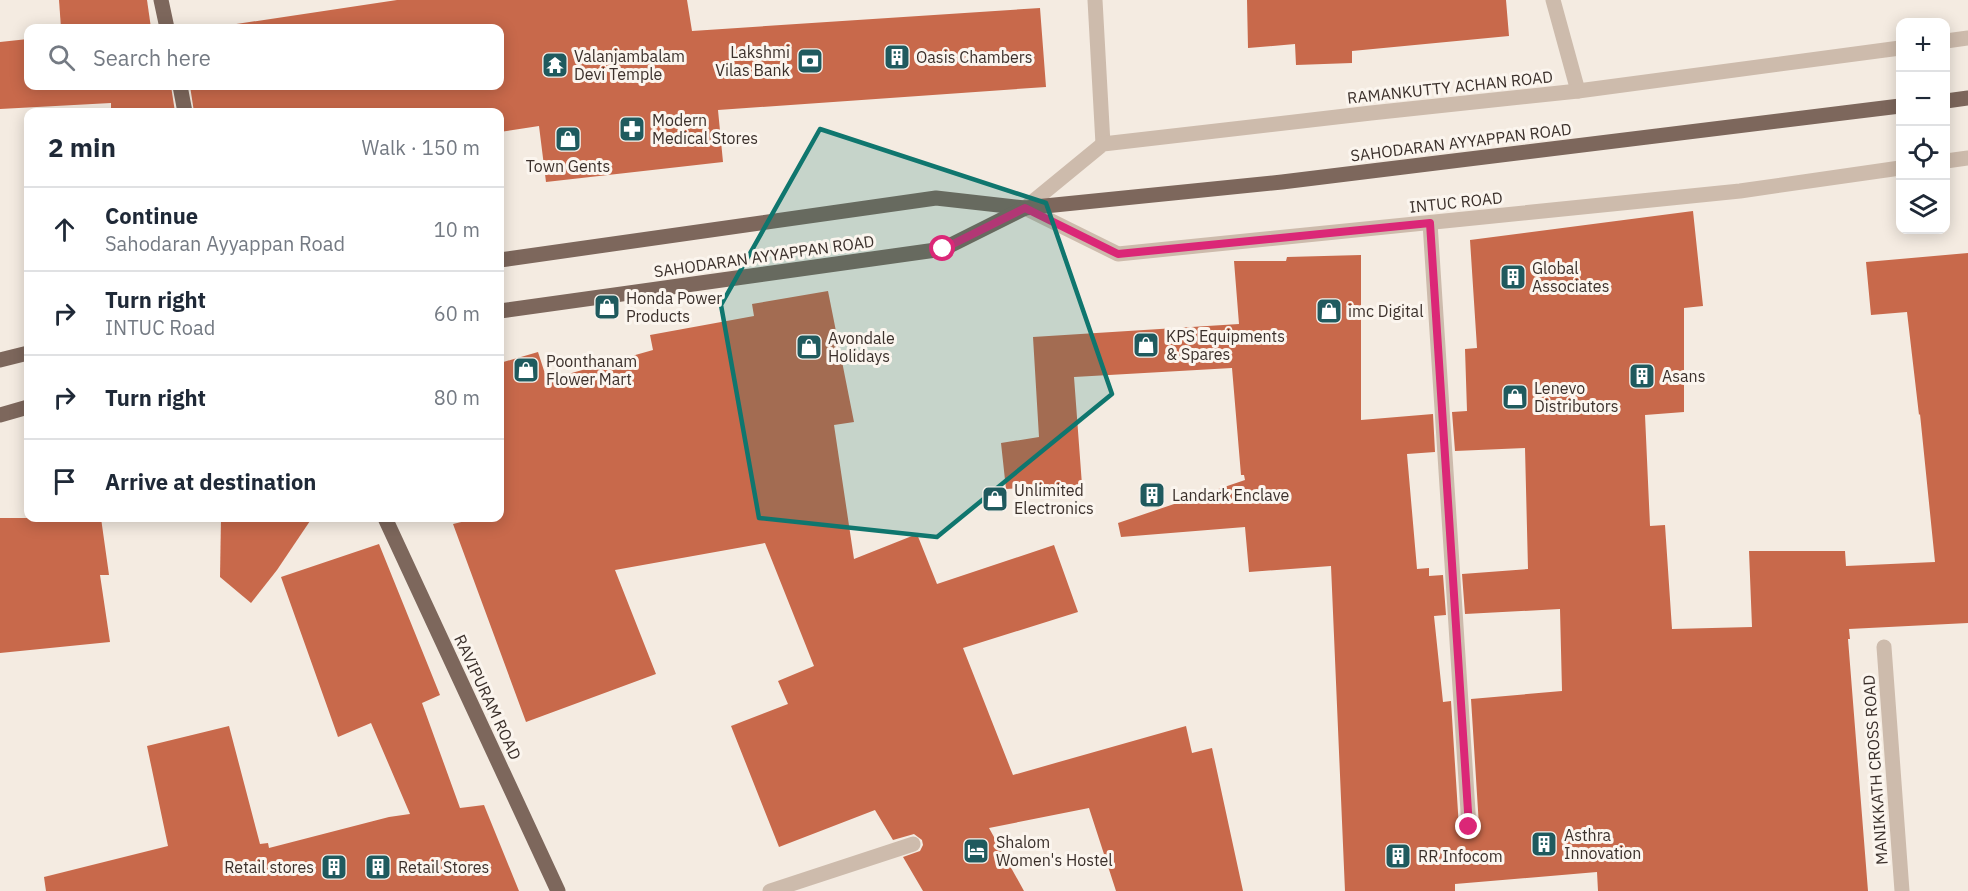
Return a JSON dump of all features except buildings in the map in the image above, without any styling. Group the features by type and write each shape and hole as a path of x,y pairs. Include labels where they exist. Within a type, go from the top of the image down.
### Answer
{"main road":[{"path":"161,0 166,24"},
{"path":"181,90 185,108"},
{"path":"1950,100 1968,98"},
{"name":"SAHODARAN AYYAPPAN ROAD","path":"504,259 936,198 1025,208 1282,182 1896,106"},
{"name":"SAHODARAN AYYAPPAN ROAD","path":"504,310 943,249 1025,208"},
{"path":"0,360 24,353"},
{"path":"0,415 24,408"},
{"name":"RAVIPURAM ROAD","path":"387,522 558,891"}],"street":[{"path":"1025,208 1103,144 1095,0"},
{"path":"1553,0 1578,91"},
{"path":"1950,41 1968,38"},
{"name":"RAMANKUTTY ACHAN ROAD","path":"1103,144 1371,112 1578,91 1896,49"},
{"path":"1950,160 1968,158"},
{"name":"INTUC ROAD","path":"1025,208 1118,254 1740,191 1896,169"},
{"path":"1430,223 1469,827"},
{"name":"MANIKKATH CROSS ROAD","path":"1884,647 1902,891"},
{"path":"770,891 913,844"}],"highlighted area":[{"path":"820,129 1046,203 1112,394 937,537 759,518 721,305"}],"place":[{"name":"Oasis Chambers","path":"897,57"},
{"name":"Lakshmi Vilas Bank","path":"810,61"},
{"name":"Valanjambalam Devi Temple","path":"555,65"},
{"name":"Modern Medical Stores","path":"632,129"},
{"name":"Town Gents","path":"568,139"},
{"name":"Global Associates","path":"1513,277"},
{"name":"Honda Power Products","path":"607,307"},
{"name":"imc Digital","path":"1329,311"},
{"name":"KPS Equipments & Spares","path":"1146,345"},
{"name":"Avondale Holidays","path":"809,347"},
{"name":"Poonthanam Flower Mart","path":"526,370"},
{"name":"Asans","path":"1642,376"},
{"name":"Lenevo Distributors","path":"1515,397"},
{"name":"Landark Enclave","path":"1152,495"},
{"name":"Unlimited Electronics","path":"995,499"},
{"name":"Asthra Innovation","path":"1544,844"},
{"name":"Shalom Women's Hostel","path":"976,851"},
{"name":"RR Infocom","path":"1398,856"},
{"name":"Retail stores","path":"334,867"},
{"name":"Retail Stores","path":"378,867"}],"route":[{"path":"943,249 1025,208 1118,254 1430,223 1469,827"}]}
